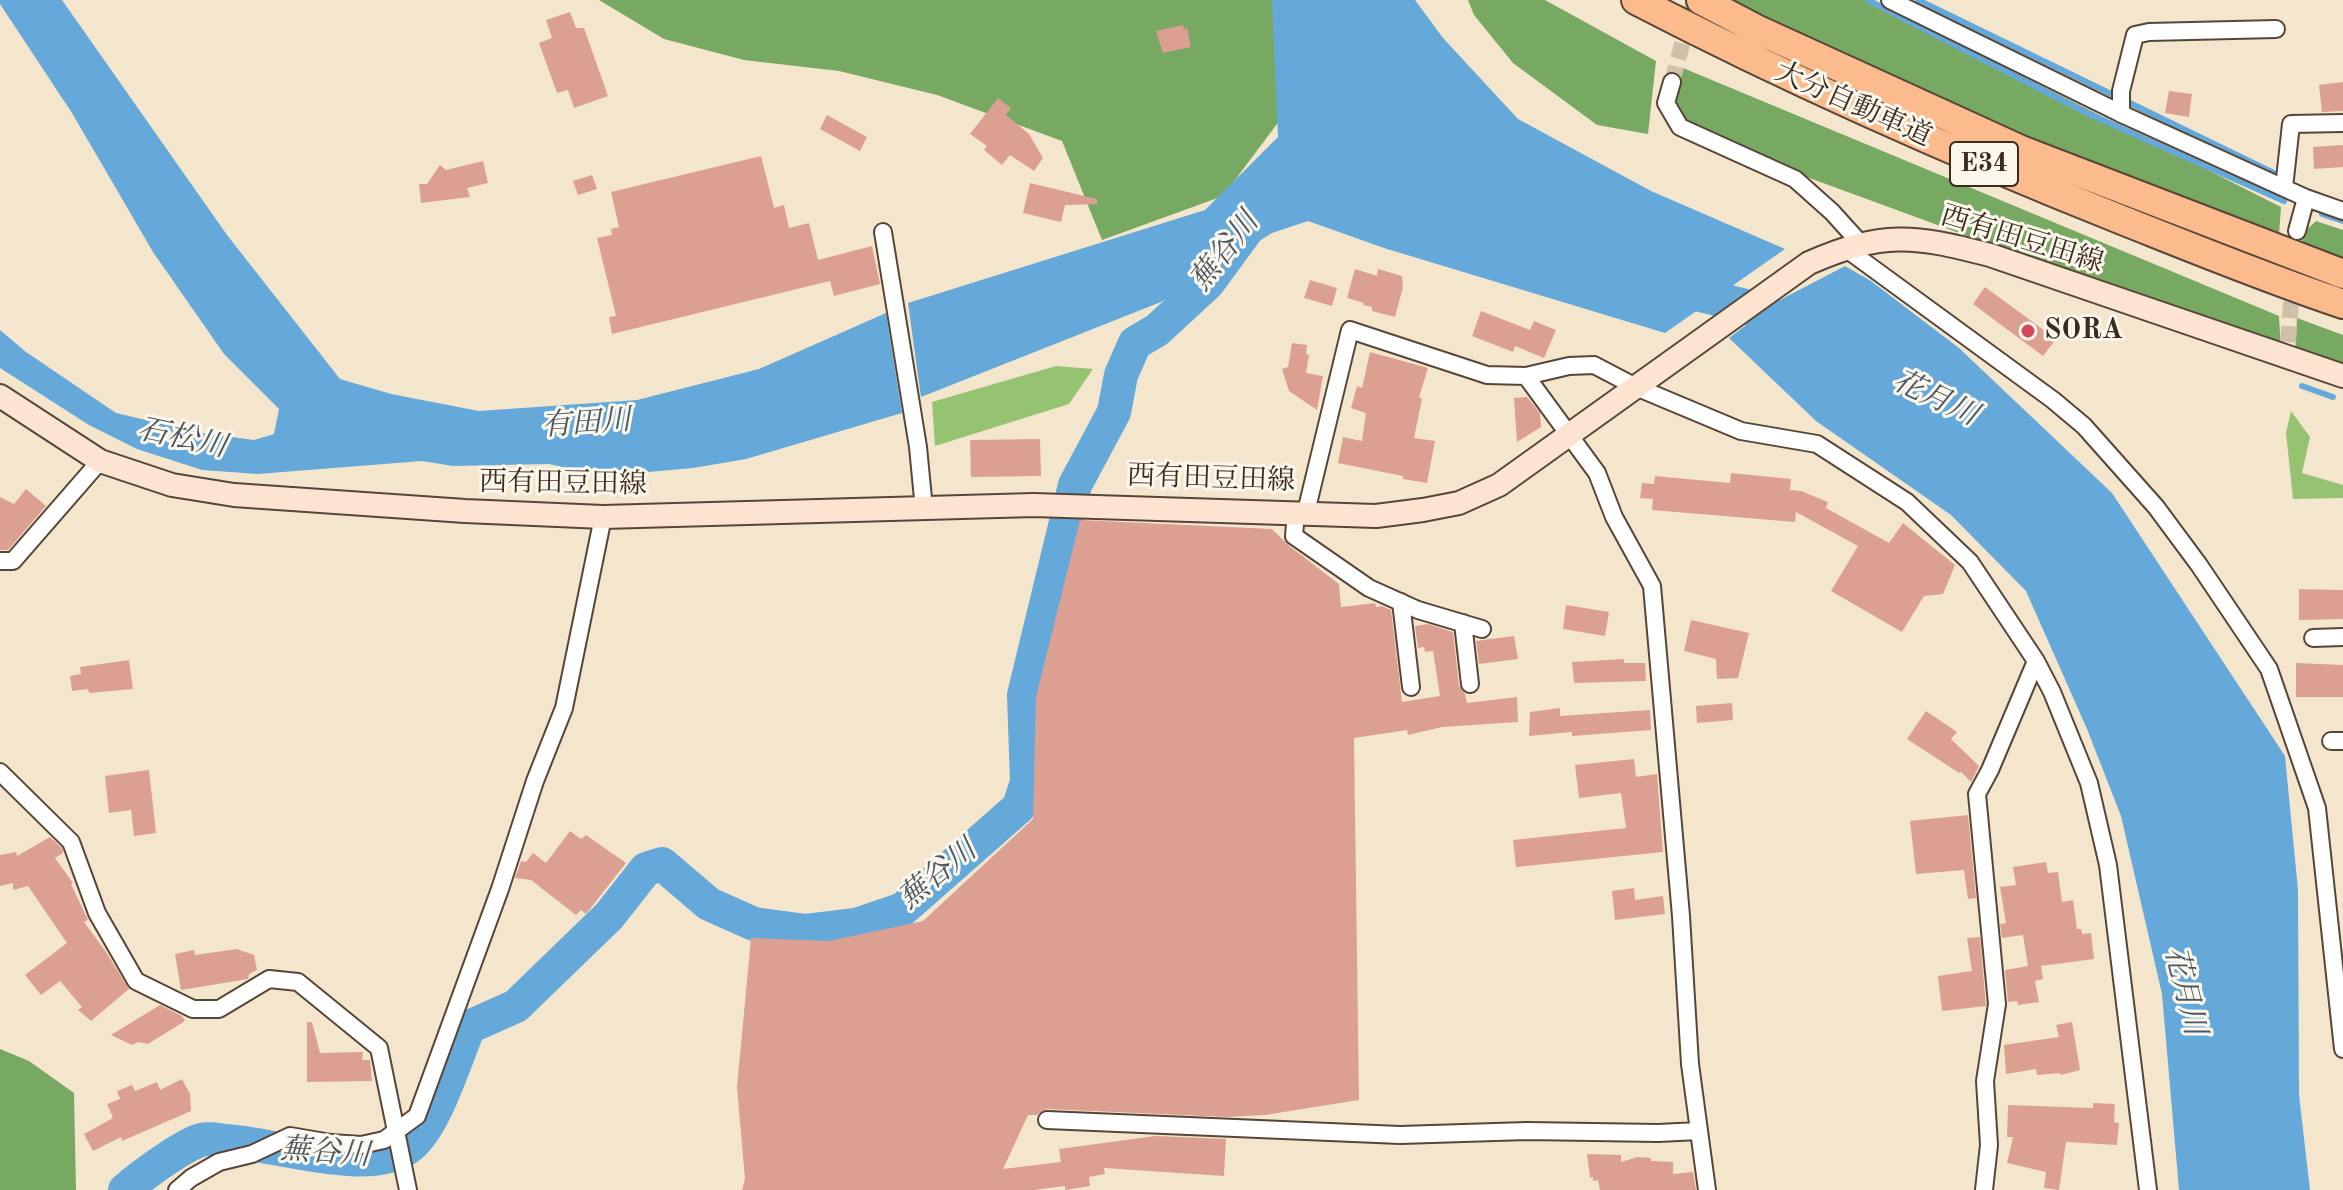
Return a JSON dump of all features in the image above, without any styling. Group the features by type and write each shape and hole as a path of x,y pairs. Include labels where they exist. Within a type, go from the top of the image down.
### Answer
{"highway":[{"name":"大分自動車道","path":"1636,0 1744,56 2010,175 2343,304"},
{"name":"大分自動車道","path":"1701,0 1756,29 2021,150 2343,274"}],"main road":[{"name":"西有田豆田線","path":"0,396 100,461 172,485 234,495 603,517 1034,505 1122,505 1376,516 1459,503 1499,485 1809,263 1852,245 1901,238 1940,242 1990,255 2288,350 2343,376"}],"street":[{"path":"1890,0 2285,182 2306,198 2343,211"},
{"path":"2121,104 2135,35 2149,32 2276,29"},
{"path":"1672,82 1666,103 1680,127 1795,179 1832,212 1852,245 2084,426 2156,507 2199,565 2269,669 2317,808 2343,1049"},
{"path":"2285,182 2291,124 2343,123"},
{"path":"2297,231 2306,198"},
{"path":"883,232 918,447 924,509"},
{"path":"1482,629 1369,588 1294,536 1350,330 1487,375 1526,376 1569,366 1594,365 1644,382 1741,431 1817,444 1907,502 1970,562 2036,661 2089,783 2108,865 2148,1190"},
{"path":"1526,376 1597,473 1614,517 1652,586 1681,916 1690,1064 1707,1190"},
{"path":"0,561 13,561 100,461"},
{"path":"177,1190 219,1162 259,1151 277,1140 290,1136 361,1145 398,1136 417,1116 500,889 535,781 564,708 603,517"},
{"path":"1401,602 1411,687"},
{"path":"1463,623 1470,684"},
{"path":"2313,638 2343,637"},
{"path":"1984,1190 1989,1145 1985,1081 1997,1004 1977,794 2036,661"},
{"path":"0,772 71,842 97,913 136,981 193,1009 219,1009 269,979 298,982 379,1048 408,1190"},
{"path":"1047,1120 1400,1135 1699,1131"}],"green space":[{"path":"599,0 1292,0 1295,100 1223,196 1102,240 1062,141 937,95 839,71 744,60 664,39"},
{"path":"1468,0 1545,0 1656,61 1648,134 1597,125 1513,63 1474,15"},
{"path":"1703,0 1872,0 2281,207 2278,249"},
{"path":"1683,68 2279,316 2281,351 1804,176 1687,124 1675,100"},
{"path":"2316,221 2343,230 2343,268 2303,256 2302,234"},
{"path":"2297,318 2343,335 2343,369 2295,354"},
{"path":"1056,366 1093,369 1069,404 935,446 932,402"},
{"path":"2291,411 2310,437 2302,473 2343,485 2343,498 2293,499 2286,433"},
{"path":"0,1049 29,1061 74,1093 76,1190 0,1190"}],"water":[{"path":"0,0 62,0 227,235 340,379 391,394 479,411 637,400 759,369 886,313 902,413 746,459 693,468 603,476 549,464 453,466 422,461 258,474 202,470 137,449 89,425 0,368 0,330 26,352 116,413 201,433 254,440 274,434 279,409 224,354 153,252 72,113"},
{"path":"1272,0 1415,0 1443,38 1518,119 1651,191 1785,249 1665,333 1384,248 1308,221 1272,233 1161,302 921,397 908,303 1205,210 1278,137"},
{"path":"1845,266 1871,281 1959,348 2112,493 2285,756 2298,890 2299,1095 2310,1190 2179,1190 2162,994 2121,816 2087,729 2026,591 1951,515 1816,421 1729,338 1778,301"}],"building":[{"path":"570,12 576,28 584,28 608,96 574,108 568,90 557,93 539,43 552,38 546,20"},
{"path":"1183,25 1184,29 1187,28 1191,47 1163,53 1156,31"},
{"path":"2343,82 2343,111 2322,112 2319,85"},
{"path":"2169,91 2192,94 2189,117 2165,113"},
{"path":"998,98 1011,108 1006,115 1029,134 1043,158 1034,171 1010,155 1002,165 984,150 987,146 970,134"},
{"path":"827,115 867,137 860,151 820,129"},
{"path":"2343,145 2343,167 2314,169 2313,147"},
{"path":"761,156 774,208 784,205 789,228 809,223 818,260 872,246 880,284 834,296 830,281 612,334 609,317 616,316 597,238 612,235 611,229 619,227 611,192"},
{"path":"483,161 488,183 467,188 470,197 421,203 419,184 427,184 440,165 446,170"},
{"path":"592,175 597,189 578,195 573,181"},
{"path":"1030,183 1097,199 1097,204 1065,205 1061,222 1023,213"},
{"path":"1355,269 1377,276 1378,269 1402,276 1403,287 1395,317 1372,311 1372,307 1347,298"},
{"path":"1310,280 1337,288 1332,306 1304,298"},
{"path":"1985,287 2056,339 2043,356 1973,304"},
{"path":"1481,311 1530,330 1534,321 1556,330 1544,358 1515,346 1513,352 1472,336"},
{"path":"1292,343 1307,345 1306,373 1323,376 1317,410 1289,391 1282,369 1288,367"},
{"path":"1370,352 1428,368 1419,397 1422,399 1414,438 1435,441 1427,483 1338,463 1343,437 1362,441 1366,413 1351,408 1357,386 1362,388"},
{"path":"1527,397 1540,413 1541,427 1517,442 1514,398"},
{"path":"1040,439 1041,476 971,477 970,440"},
{"path":"1731,473 1791,479 1790,490 1828,502 1826,508 1889,543 1903,523 1955,565 1943,594 1924,596 1902,632 1831,591 1858,546 1796,512 1795,522 1652,510 1653,499 1640,498 1642,483 1654,484 1655,476 1730,483"},
{"path":"26,489 46,506 8,550 0,550 0,497 14,504"},
{"path":"1080,520 1272,529 1339,584 1341,607 1375,603 1376,607 1391,610 1402,702 1440,696 1433,651 1425,652 1424,647 1418,648 1415,626 1428,624 1453,632 1459,685 1467,703 1517,697 1518,722 1442,727 1408,735 1407,730 1354,738 1359,1100 1265,1115 1227,1117 1047,1109 1037,1115 1028,1115 1003,1169 1061,1162 1059,1149 1155,1136 1226,1139 1224,1176 1104,1168 1105,1174 1089,1177 1090,1186 1065,1190 1065,1186 1034,1190 742,1190 745,1179 737,1087 751,938 829,941 923,921 1033,819 1036,697"},
{"path":"2299,589 2343,590 2343,619 2299,620"},
{"path":"1566,605 1609,612 1605,636 1563,629"},
{"path":"1691,620 1749,633 1738,678 1717,679 1716,659 1684,651"},
{"path":"1514,636 1518,659 1479,664 1476,641"},
{"path":"1624,659 1624,663 1645,663 1646,681 1574,683 1572,662"},
{"path":"129,660 133,689 90,693 87,689 72,691 70,676 81,674 80,667"},
{"path":"2296,663 2343,665 2343,697 2296,697"},
{"path":"1732,703 1733,720 1697,723 1696,706"},
{"path":"1560,708 1560,716 1650,710 1651,730 1529,736 1530,712"},
{"path":"1926,711 1957,732 1951,739 1979,766 1971,782 1961,772 1907,739"},
{"path":"1634,759 1636,777 1657,774 1663,852 1516,867 1513,840 1626,828 1621,793 1579,798 1575,765"},
{"path":"149,770 156,833 134,836 131,810 109,813 105,776"},
{"path":"1968,815 1976,898 1968,899 1964,870 1916,874 1910,821"},
{"path":"570,831 581,839 586,835 626,863 586,914 581,910 576,915 531,880 515,878 521,861 526,862 533,853 546,863"},
{"path":"50,837 62,848 63,853 55,858 73,883 88,920 84,922 129,989 91,1021 78,1010 82,1007 60,981 41,995 25,975 67,943 28,886 13,890 13,883 0,886 0,855 16,852 17,856"},
{"path":"2046,862 2048,873 2058,872 2062,902 2073,900 2077,929 2081,929 2082,934 2091,933 2094,959 2041,966 2043,979 2035,981 2039,1002 2018,1005 2017,1001 2008,1002 2005,970 2028,966 2023,935 2002,938 2000,924 2006,923 2000,887 2016,885 2013,867"},
{"path":"1634,888 1635,900 1663,896 1665,914 1615,920 1612,891"},
{"path":"1980,937 1986,1006 1942,1011 1938,976 1972,971 1967,938"},
{"path":"237,949 254,955 257,970 249,974 248,979 181,990 175,954 194,950 195,955"},
{"path":"160,1005 182,1016 185,1021 148,1044 138,1042 132,1045 111,1035"},
{"path":"307,1022 312,1022 320,1053 363,1052 362,1060 370,1060 372,1081 307,1082"},
{"path":"2072,1022 2080,1070 2061,1075 2037,1075 2036,1069 2006,1074 2004,1045 2059,1037 2056,1025"},
{"path":"182,1079 190,1094 191,1111 93,1151 84,1134 113,1118 107,1104 120,1099 117,1091 132,1085 135,1091 157,1082 160,1090"},
{"path":"2093,1103 2115,1104 2114,1122 2119,1123 2117,1145 2066,1142 2059,1190 2044,1188 2046,1172 2007,1163 2013,1137 2007,1137 2008,1105 2093,1108"},
{"path":"1587,1154 1621,1155 1621,1162 1637,1157 1673,1162 1673,1174 1693,1172 1696,1190 1600,1190 1598,1180 1590,1178"}],"waterway":[{"path":"1868,0 2087,113 2284,201"},
{"path":"1918,0 2284,178"},
{"path":"2322,214 2343,221"},
{"name":"蕪谷川","path":"125,1190 173,1155 204,1139 347,1159 393,1155 410,1146 436,1108 469,1027 516,1006 609,916 646,869 662,864 709,904 754,924 806,931 856,925 903,909 1019,807 1027,782 1024,695 1075,485 1114,412 1121,375 1135,343 1157,330 1208,283 1249,227"},
{"name":"花月川","path":"1671,288 1742,305 1777,319"},
{"path":"2302,386 2333,397"}],"tunnel":[{"path":"1672,82 1694,0"},
{"path":"2288,342 2295,248"}],"place":[{"name":"SORA","path":"2028,331"}],"water label":[{"name":"有田川","path":"586,424"},
{"name":"石松川","path":"182,439"}]}
